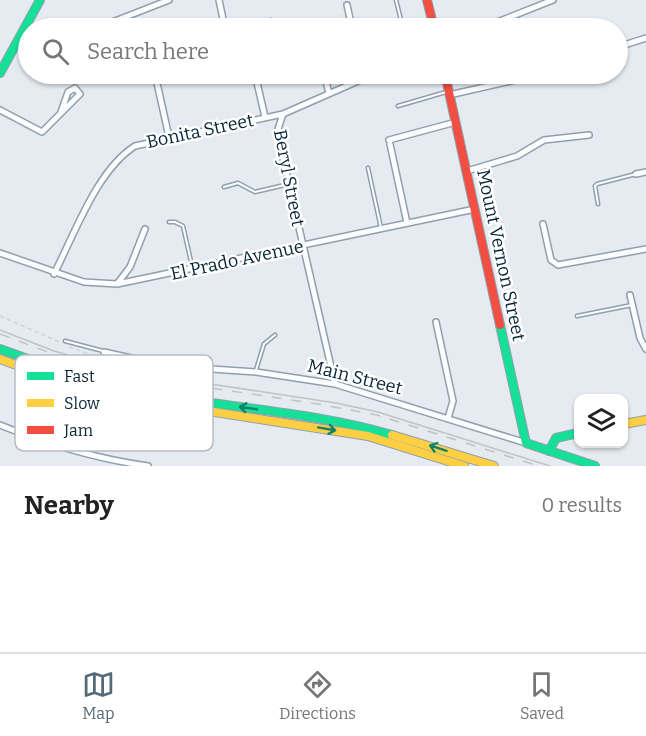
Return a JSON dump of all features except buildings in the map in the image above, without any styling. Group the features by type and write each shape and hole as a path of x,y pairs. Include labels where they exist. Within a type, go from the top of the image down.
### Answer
{"main road":[{"path":"30,18 40,0"},
{"path":"427,0 432,18"},
{"path":"0,73 18,39"},
{"name":"Mount Vernon Street","path":"447,84 526,443"},
{"path":"2,360 4,350 19,355"},
{"path":"213,403 386,431 494,466"},
{"path":"269,420 270,411"},
{"path":"213,413 368,436 464,466"},
{"path":"628,423 646,420"},
{"path":"549,451 556,438 574,434"},
{"name":"Main Street","path":"526,443 595,466"}],"street":[{"path":"122,18 169,0"},
{"path":"219,0 223,18"},
{"path":"507,18 553,0"},
{"path":"347,5 350,18"},
{"path":"628,44 646,38"},
{"path":"157,84 169,136"},
{"path":"257,84 265,117"},
{"path":"327,84 329,93"},
{"name":"Bonita Street","path":"54,273 107,171 122,154 135,146 169,136 283,114 347,84"},
{"path":"449,93 493,84"},
{"path":"0,110 42,132 61,112"},
{"name":"Beryl Street","path":"283,114 277,132 335,384"},
{"path":"407,223 389,142 456,122"},
{"path":"467,171 517,156 544,140 589,135"},
{"path":"636,174 646,172"},
{"name":"El Prado Avenue","path":"0,253 84,282 117,284 193,270 475,208"},
{"path":"543,224 551,260 561,265 646,249"},
{"path":"117,284 130,267 145,229"},
{"path":"630,295 640,338 646,349"},
{"path":"436,322 453,401 448,418"},
{"name":"Main Street","path":"104,351 121,355"},
{"name":"Main Street","path":"213,369 256,372 335,384 526,443"},
{"path":"0,425 15,430"},
{"path":"80,451 148,466"}],"lane":[{"path":"396,0 400,18"},
{"path":"398,106 449,93"},
{"path":"368,168 381,228"},
{"path":"598,204 595,186 597,184 636,174"},
{"path":"224,187 238,183 255,192 289,184"},
{"path":"169,222 183,226 193,270"},
{"path":"577,316 632,305"},
{"path":"256,372 264,344 275,335"},
{"name":"Main Street","path":"65,341 104,351"}],"path":[{"path":"0,316 90,355"},
{"path":"100,355 104,351"}],"tram line":[{"path":"0,330 68,355"},
{"path":"213,384 336,403 378,412 550,466"}],"railway":[{"path":"0,334 56,355"},
{"path":"213,388 377,415 539,466"}],"traffic: fast":[{"path":"30,18 40,0"},
{"path":"0,73 18,40"},
{"path":"500,325 526,443 595,466"},
{"path":"0,349 17,355"},
{"path":"213,403 310,417 392,435"},
{"path":"549,451 556,438 574,434"}],"traffic: slow":[{"path":"0,359 15,365"},
{"path":"213,412 368,436 464,466"},
{"path":"628,423 646,420"},
{"path":"392,435 494,466"}],"traffic: jam":[{"path":"427,0 432,18"},
{"path":"447,84 500,325"}]}
